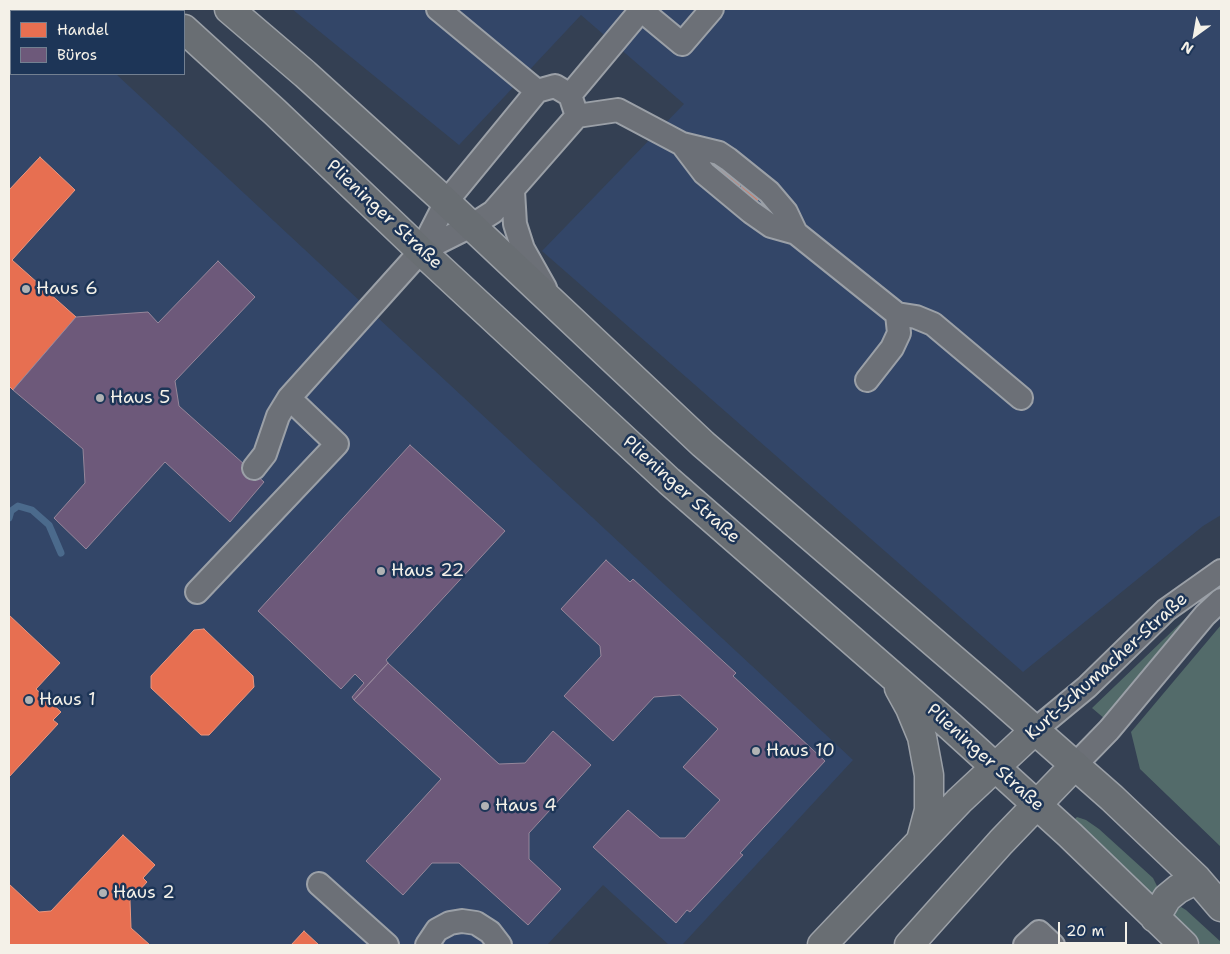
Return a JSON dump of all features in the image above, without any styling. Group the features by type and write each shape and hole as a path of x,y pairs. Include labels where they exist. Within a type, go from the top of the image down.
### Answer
{"main road":[{"path":"229,9 305,74 446,202 703,444 1036,730 1112,798 1197,879 1221,907"},
{"name":"Plieninger Straße","path":"185,30 669,481 961,736 994,748 1005,759"},
{"path":"894,678 922,737 926,757 929,775 929,810 921,840"},
{"path":"995,695 1005,759 1016,786 1012,812 1001,842"},
{"name":"Kurt-Schumacher-Straße","path":"822,945 959,801 1036,730"},
{"path":"1005,759 1066,757"},
{"name":"Kurt-Schumacher-Straße","path":"909,945 1001,842 1046,796 1066,757"},
{"path":"959,801 987,791 1016,786"},
{"name":"Plieninger Straße","path":"1016,786 1046,796 1070,834 1184,945"},
{"path":"1046,796 1112,798"},
{"path":"1155,918 1167,898 1178,889 1197,879"}],"street":[{"path":"438,9 537,91"},
{"path":"421,250 471,226 493,212 513,191 641,10 682,44 712,9"},
{"path":"254,468 265,454 278,416 289,398 421,250 446,202 537,91 555,86 574,106 618,110 682,144 704,173 751,212 771,226 796,233 897,314 916,317 933,324 1021,398"},
{"path":"513,191 515,224 523,249 555,304"},
{"path":"867,380 892,348 899,333 897,314"},
{"path":"197,592 337,444 289,398"},
{"name":"Kurt-Schumacher-Straße","path":"1036,730 1073,699 1166,610 1221,571"},
{"name":"Kurt-Schumacher-Straße","path":"1066,757 1109,730 1205,616 1221,600"},
{"path":"1066,757 1060,732 1073,699"},
{"path":"320,884 387,945"},
{"path":"427,945 437,930 450,923 462,921 476,923 490,932 500,945"},
{"path":"1026,945 1039,932 1053,945"}],"shaded area":[{"path":"292,9 1221,9 1221,515 1203,526 1023,672 542,251 684,104 581,15 459,145"},
{"path":"10,40 10,75 117,75 853,760 682,945 669,945 603,885 547,945 9,945"}],"green space":[{"path":"1221,587 1221,593 1105,719 1092,708 1188,616"},
{"path":"1221,625 1221,847 1140,769 1131,732"},
{"path":"1077,817 1086,820 1099,829 1153,878 1157,886 1156,892 1151,895 1076,823 1075,819"},
{"path":"1181,907 1221,942 1221,945 1201,945 1173,919 1172,916 1176,910"}],"building: Handel":[{"name":"Haus 6","path":"40,157 75,190 12,260 76,317 13,390 9,386 9,190"},
{"path":"721,163 743,181 737,189 714,171"},
{"path":"744,183 761,196 755,203 739,191"},
{"name":"Haus 1","path":"9,615 60,663 36,689 61,712 53,720 58,724 9,777"},
{"path":"204,629 253,676 254,687 209,735 201,735 151,688 151,676 194,630"},
{"name":"Haus 2","path":"123,835 155,865 143,878 147,882 130,901 131,928 150,945 9,945 9,884 39,912 51,911"},
{"path":"304,931 319,945 291,945"}],"building: Büros":[{"name":"Haus 5","path":"218,261 255,297 175,381 179,406 264,482 230,522 165,462 86,549 54,518 85,483 83,449 13,390 76,317 148,312 158,323"},
{"name":"Haus 22","path":"410,445 505,531 386,660 388,663 354,700 352,697 364,683 355,674 341,689 258,611"},
{"name":"Haus 10","path":"606,560 630,582 633,579 736,673 733,676 825,761 740,853 743,855 690,912 687,910 676,923 593,847 628,810 660,838 685,838 720,800 683,767 718,729 680,695 654,697 613,741 564,696 601,656 600,646 561,609"},
{"name":"Haus 4","path":"388,663 499,764 525,763 553,731 591,765 529,833 529,859 561,889 528,925 459,863 432,863 403,895 366,861 441,779 354,700"}],"waterway":[{"path":"9,518 11,511 18,506 32,510 49,525 61,553"}],"place":[{"name":"Haus 6","path":"26,289"},
{"name":"Haus 5","path":"100,398"},
{"name":"Haus 22","path":"381,571"},
{"name":"Haus 1","path":"29,700"},
{"name":"Haus 10","path":"756,751"},
{"name":"Haus 4","path":"485,806"},
{"name":"Haus 2","path":"103,893"}]}
